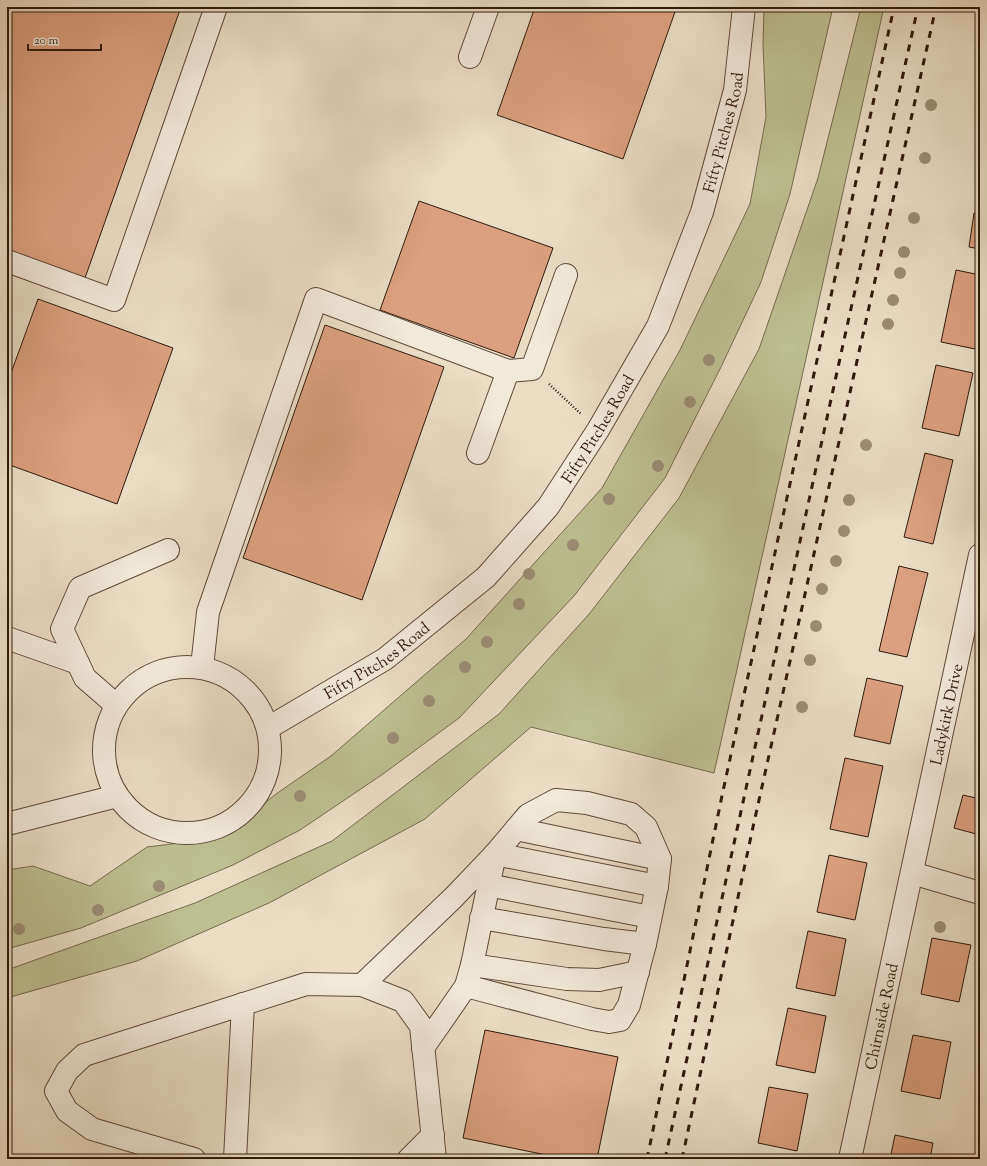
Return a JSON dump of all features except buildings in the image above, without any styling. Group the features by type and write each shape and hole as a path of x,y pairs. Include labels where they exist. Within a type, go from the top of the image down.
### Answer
{"street":[{"path":"7,260 114,300 216,7"},
{"path":"470,57 488,7"},
{"name":"Fifty Pitches Road","path":"268,728 385,659 486,577 548,507 598,430 658,326 702,212 735,90 744,7"},
{"path":"202,667 208,612 316,299 508,371 532,369 566,275"},
{"path":"478,453 508,371"},
{"path":"116,705 85,678 62,629 80,588 168,550"},
{"name":"Ladykirk Drive","path":"912,873 980,555"},
{"path":"7,638 78,663"},
{"path":"174,667 202,667 230,677 255,700 268,728 270,757 266,778 252,803 234,820 206,831 190,834 150,825 126,808 117,796 105,769 103,750 108,721 116,705 146,677 174,667"},
{"path":"7,824 117,796"},
{"path":"362,985 454,897 495,854 528,815 556,800 587,803 631,814 646,827 660,859 657,886 646,944 629,1005 620,1020 609,1022 592,1019 466,986"},
{"path":"516,829 660,859"},
{"path":"424,1048 466,986 472,965 495,854"},
{"path":"495,854 657,886"},
{"path":"912,873 980,893"},
{"name":"Chirnside Road","path":"850,1159 912,873"},
{"path":"488,885 650,917"},
{"path":"481,918 604,939 646,944"},
{"path":"472,965 567,979 599,980 638,972"},
{"path":"194,1159 92,1129 67,1111 56,1091 67,1071 84,1055 306,984 362,985 404,1001 421,1026 435,1159"},
{"path":"235,1159 243,1004"},
{"path":"409,1159 433,1136"}],"path":[{"path":"532,369 598,430"}],"green space":[{"path":"764,7 833,7 790,194 761,282 721,367 665,478 574,596 459,718 383,774 300,830 233,865 81,928 7,949 7,870 33,866 90,886 147,847 220,838 276,794 331,756 466,639 602,488 680,350 750,204 766,117 763,44"},
{"path":"861,7 884,7 714,773 531,727 425,819 269,903 137,961 7,998 7,970 195,903 332,841 499,714 590,613 679,498 759,349 818,178"}],"railway":[{"path":"647,1159 723,791 894,7"},
{"path":"665,1159 918,7"},
{"path":"682,1159 753,827 936,7"}]}
